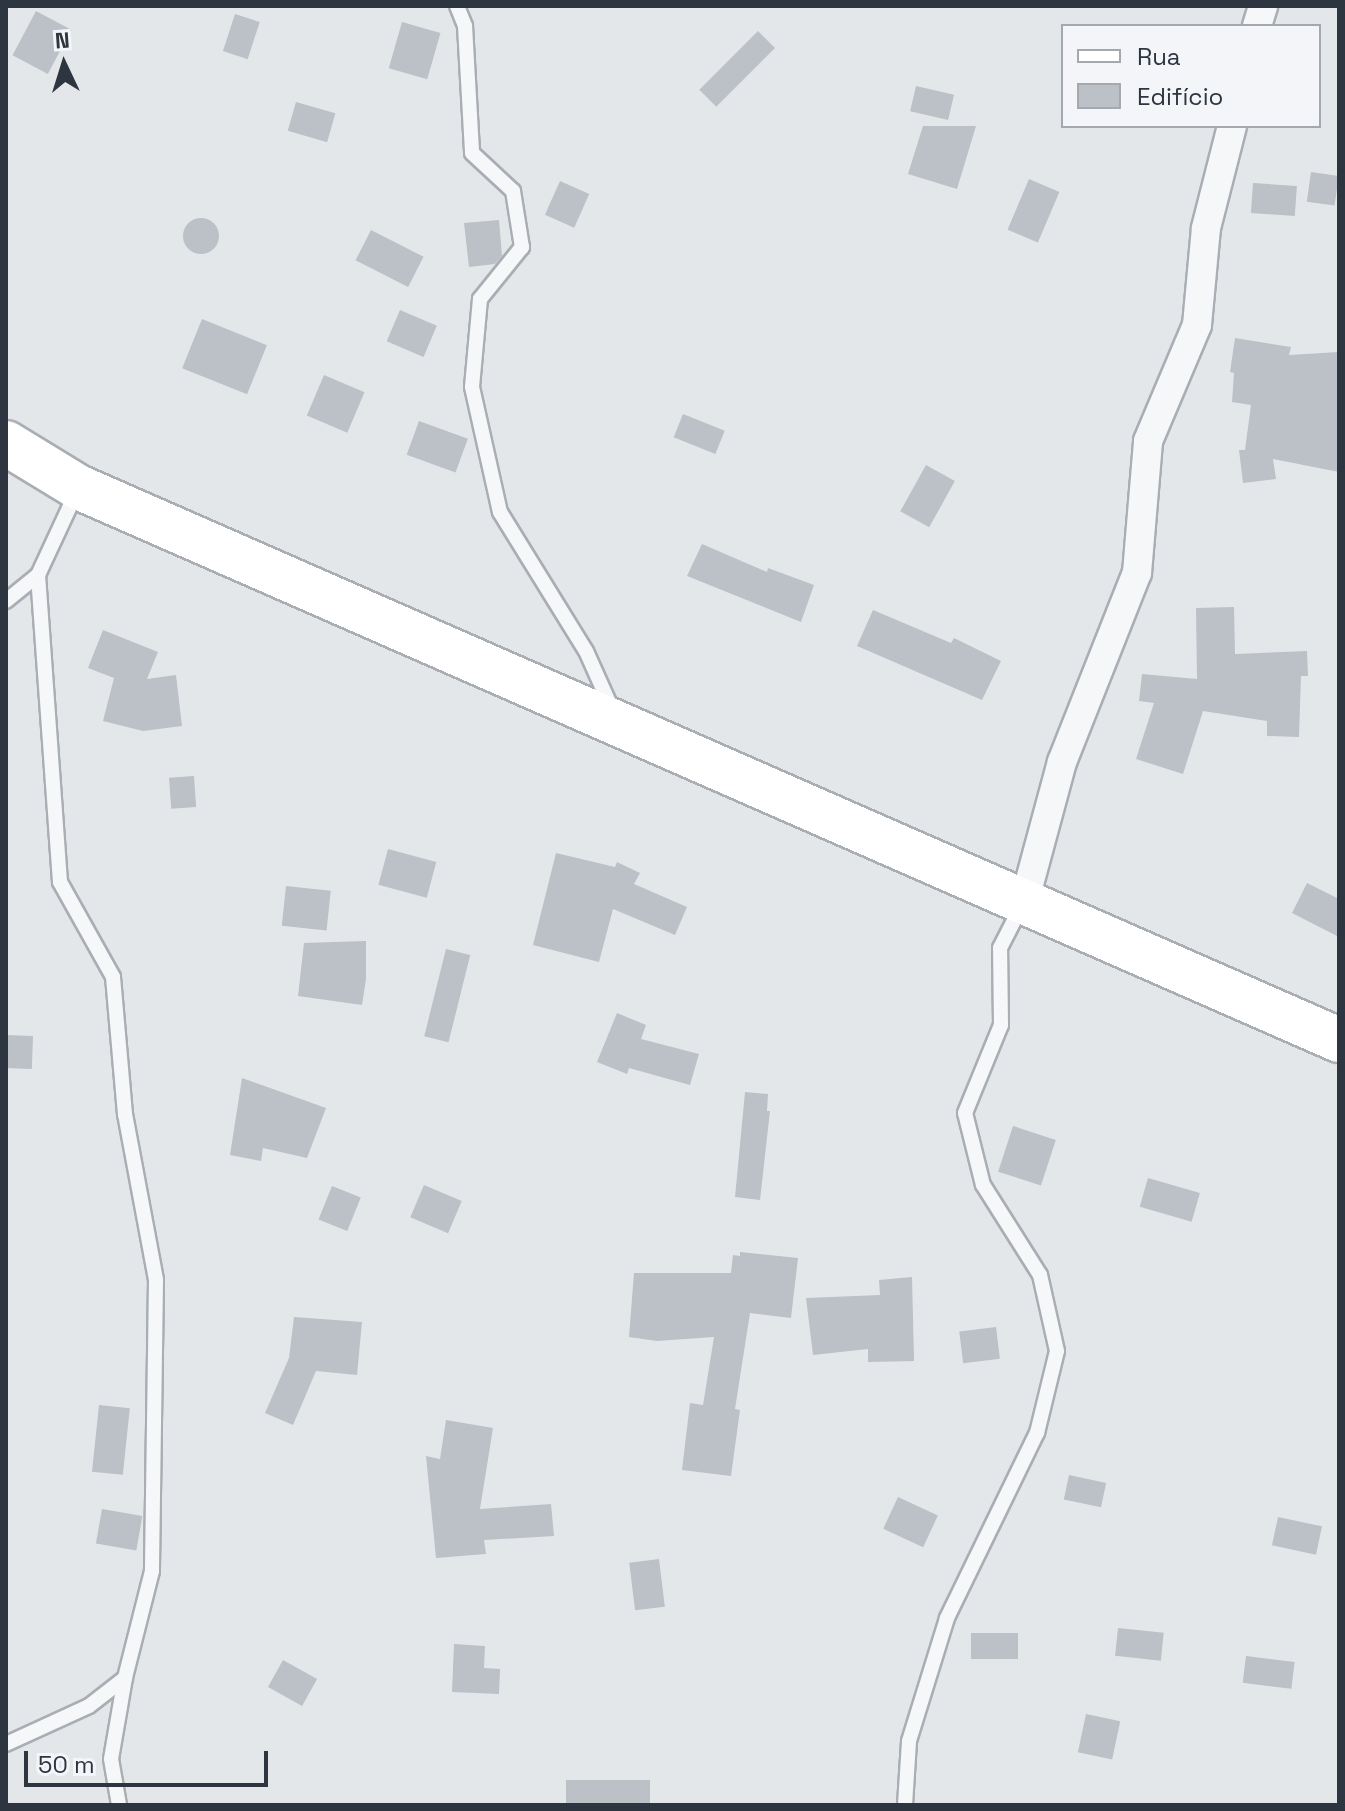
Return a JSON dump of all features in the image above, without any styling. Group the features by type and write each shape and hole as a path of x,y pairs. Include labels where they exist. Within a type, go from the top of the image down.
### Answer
{"main road":[{"path":"6,443 78,487 1025,899 1339,1040"}],"street":[{"path":"1025,899 1062,762 1137,573 1148,441 1197,325 1206,228 1231,128"}],"lane":[{"path":"457,6 465,26 472,153 513,191 522,247 480,299 472,387 496,498 500,512 586,651 617,722"},
{"path":"6,601 38,575 78,487"},
{"path":"38,575 60,882 113,977 125,1114 156,1280 152,1571 125,1678 111,1759 119,1805"},
{"path":"905,1805 909,1741 947,1618 1037,1433 1057,1351 1040,1275 983,1185 965,1113 1001,1025 1000,948 1025,899"},
{"path":"6,1744 89,1706 125,1678"}],"building":[{"path":"36,11 71,30 48,74 13,55"},
{"path":"235,14 260,22 248,59 223,51"},
{"path":"402,22 440,33 427,79 389,68"},
{"path":"758,31 775,48 716,107 699,90"},
{"path":"916,86 954,95 948,120 910,111"},
{"path":"296,102 335,113 327,142 288,131"},
{"path":"923,126 976,126 957,189 908,174"},
{"path":"1311,172 1339,176 1335,206 1307,202"},
{"path":"1029,179 1059,192 1038,243 1008,230"},
{"path":"560,181 589,194 574,228 545,215"},
{"path":"1253,183 1297,186 1295,216 1251,213"},
{"path":"201,218 214,223 219,236 214,249 201,254 188,249 183,236 188,223"},
{"path":"499,220 502,256 495,264 469,267 464,223"},
{"path":"371,230 424,257 408,287 356,260"},
{"path":"400,310 437,326 424,357 387,341"},
{"path":"202,319 267,345 247,394 182,368"},
{"path":"1235,338 1291,347 1289,355 1339,352 1339,472 1273,459 1276,479 1243,483 1239,450 1245,450 1251,405 1232,402 1234,373 1230,372"},
{"path":"324,375 365,392 347,433 307,416"},
{"path":"683,414 725,431 715,454 674,437"},
{"path":"419,421 468,439 456,473 407,455"},
{"path":"926,465 955,481 929,527 900,511"},
{"path":"702,544 767,572 768,568 814,585 801,622 687,576"},
{"path":"1234,607 1235,654 1307,651 1308,676 1301,676 1299,737 1267,736 1267,721 1203,711 1183,774 1136,759 1154,703 1139,701 1142,674 1197,679 1196,608"},
{"path":"873,610 951,643 954,638 1001,661 982,700 857,646"},
{"path":"103,630 158,652 147,679 176,675 182,726 143,731 103,721 114,678 88,668"},
{"path":"194,776 196,807 171,809 169,778"},
{"path":"388,849 436,862 427,898 378,885"},
{"path":"556,853 615,867 617,862 640,873 634,884 687,907 675,935 613,909 599,962 533,945"},
{"path":"1307,883 1339,899 1339,937 1292,913"},
{"path":"286,886 331,891 327,930 282,926"},
{"path":"366,941 362,1005 298,996 304,943"},
{"path":"446,949 470,955 448,1042 424,1036"},
{"path":"617,1013 646,1025 641,1039 699,1054 690,1085 629,1068 627,1074 597,1062"},
{"path":"6,1035 33,1036 32,1069 6,1068"},
{"path":"242,1078 326,1108 307,1158 263,1148 261,1161 230,1155"},
{"path":"745,1092 768,1094 767,1111 770,1111 760,1200 735,1197"},
{"path":"1013,1126 1056,1140 1041,1186 998,1172"},
{"path":"1148,1178 1200,1193 1192,1222 1140,1207"},
{"path":"424,1185 462,1201 448,1233 410,1217"},
{"path":"332,1186 361,1198 347,1231 319,1219"},
{"path":"740,1252 798,1258 791,1318 750,1313 735,1409 740,1410 731,1476 682,1470 690,1403 703,1405 714,1337 657,1341 629,1337 634,1273 731,1273 733,1255 740,1256"},
{"path":"912,1277 914,1361 868,1362 868,1349 813,1355 806,1298 880,1295 879,1280"},
{"path":"294,1317 362,1322 357,1375 316,1371 293,1425 265,1413 289,1358"},
{"path":"996,1327 1000,1359 963,1363 959,1332"},
{"path":"99,1405 130,1408 123,1475 92,1472"},
{"path":"446,1420 493,1428 480,1509 551,1504 554,1536 484,1540 486,1554 436,1558 426,1456 440,1459"},
{"path":"1069,1475 1106,1483 1101,1507 1064,1499"},
{"path":"898,1497 938,1516 923,1547 883,1529"},
{"path":"102,1509 142,1516 136,1551 96,1543"},
{"path":"1278,1517 1322,1526 1316,1555 1272,1545"},
{"path":"659,1559 665,1607 635,1610 629,1563"},
{"path":"1118,1628 1164,1633 1161,1661 1115,1656"},
{"path":"971,1633 1018,1633 1018,1659 971,1659"},
{"path":"454,1644 485,1646 484,1668 500,1669 499,1694 452,1692"},
{"path":"1246,1656 1295,1662 1291,1689 1243,1683"},
{"path":"283,1660 317,1679 302,1706 268,1687"},
{"path":"1086,1714 1120,1721 1112,1759 1078,1752"},
{"path":"566,1780 650,1780 650,1805 566,1805"}]}
